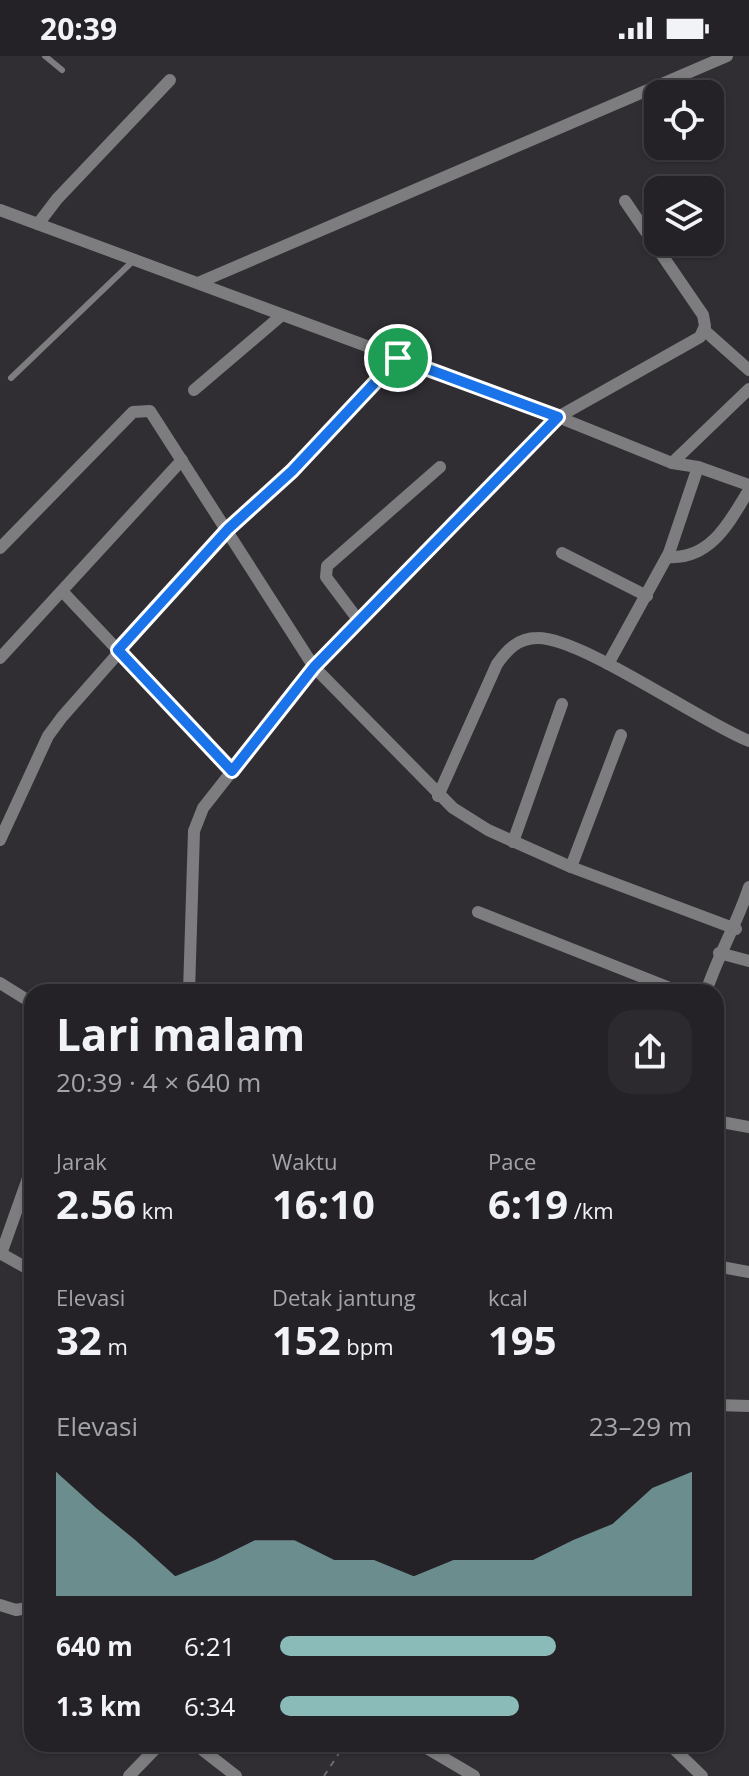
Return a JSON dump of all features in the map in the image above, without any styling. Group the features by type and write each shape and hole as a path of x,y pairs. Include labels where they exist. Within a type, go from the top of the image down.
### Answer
{"street":[{"path":"198,283 727,56"},
{"path":"38,224 57,199 170,80"},
{"path":"189,984 194,831 199,814 232,771 314,667 558,417 700,337 704,330 703,315 625,201"},
{"path":"0,210 558,417 672,463 698,467 749,488 716,541 682,557 668,557"},
{"path":"194,390 282,315"},
{"path":"704,330 749,370"},
{"path":"0,840 48,736 118,650 228,529 292,471 398,358"},
{"path":"672,463 749,389"},
{"path":"0,548 133,412 147,410 156,417 314,667 438,796 471,820 513,842 736,929"},
{"path":"0,658 182,460"},
{"path":"359,621 326,577 327,566 440,467"},
{"path":"608,664 668,557 698,467"},
{"path":"562,553 647,596"},
{"path":"62,591 232,771"},
{"path":"438,796 497,664 512,647 525,640 545,639 608,664 689,712 749,741"},
{"path":"513,842 562,704"},
{"path":"571,867 621,735"},
{"path":"709,984 719,953 736,929 749,887"},
{"path":"478,912 660,984"},
{"path":"719,953 749,961"},
{"path":"1,986 24,999"},
{"path":"724,1122 749,1127"},
{"path":"24,1189 0,1254 24,1267"},
{"path":"724,1267 749,1272"},
{"path":"724,1405 749,1406"},
{"path":"0,1605 16,1610 24,1608"},
{"path":"129,1776 152,1752"},
{"path":"205,1752 236,1776"},
{"path":"446,1752 474,1776"},
{"path":"677,1752 702,1776"}],"lane":[{"path":"45,56 62,70"},
{"path":"11,378 134,260"}],"path":[{"path":"324,1776 340,1752"}],"route":[{"path":"398,358 558,417 314,667 232,771 118,650 228,529 292,471 398,358"}]}
